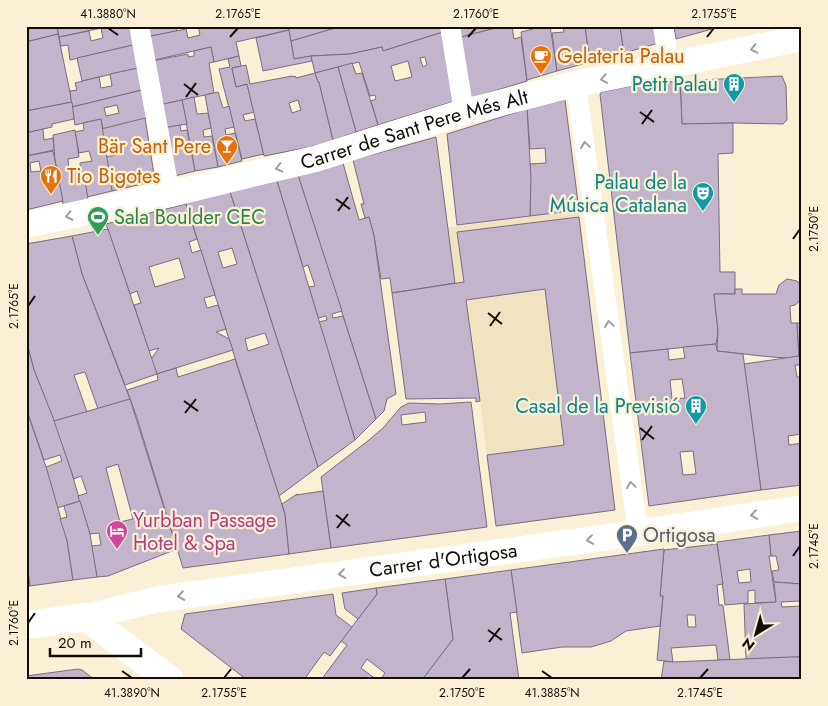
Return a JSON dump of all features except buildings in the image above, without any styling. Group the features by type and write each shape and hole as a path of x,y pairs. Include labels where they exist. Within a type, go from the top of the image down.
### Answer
{"main road":[{"path":"26,625 86,617 170,680"}],"street":[{"path":"139,26 170,194"},
{"path":"450,26 464,112"},
{"path":"663,26 669,66"},
{"name":"Carrer de Sant Pere Més Alt","path":"26,224 170,194 315,159 464,112 576,84 802,38"},
{"path":"576,84 638,533"},
{"name":"Carrer d'Ortigosa","path":"86,617 159,599 638,533 802,508"}],"shaded area":[{"path":"436,137 448,227 579,210 615,510 496,526 480,401 476,402 475,398 406,399 390,278 381,279 374,236 369,217 365,218 361,204 364,204 353,160"}],"place":[{"name":"Gelateria Palau","path":"541,75"},
{"name":"Petit Palau","path":"734,103"},
{"name":"Bär Sant Pere","path":"227,165"},
{"name":"Tio Bigotes","path":"51,195"},
{"name":"Palau de la Música Catalana","path":"703,212"},
{"name":"Sala Boulder CEC","path":"98,236"},
{"name":"Casal de la Previsió","path":"696,425"},
{"name":"Yurbban Passage Hotel & Spa","path":"117,550"},
{"name":"Ortigosa","path":"627,554"}]}
